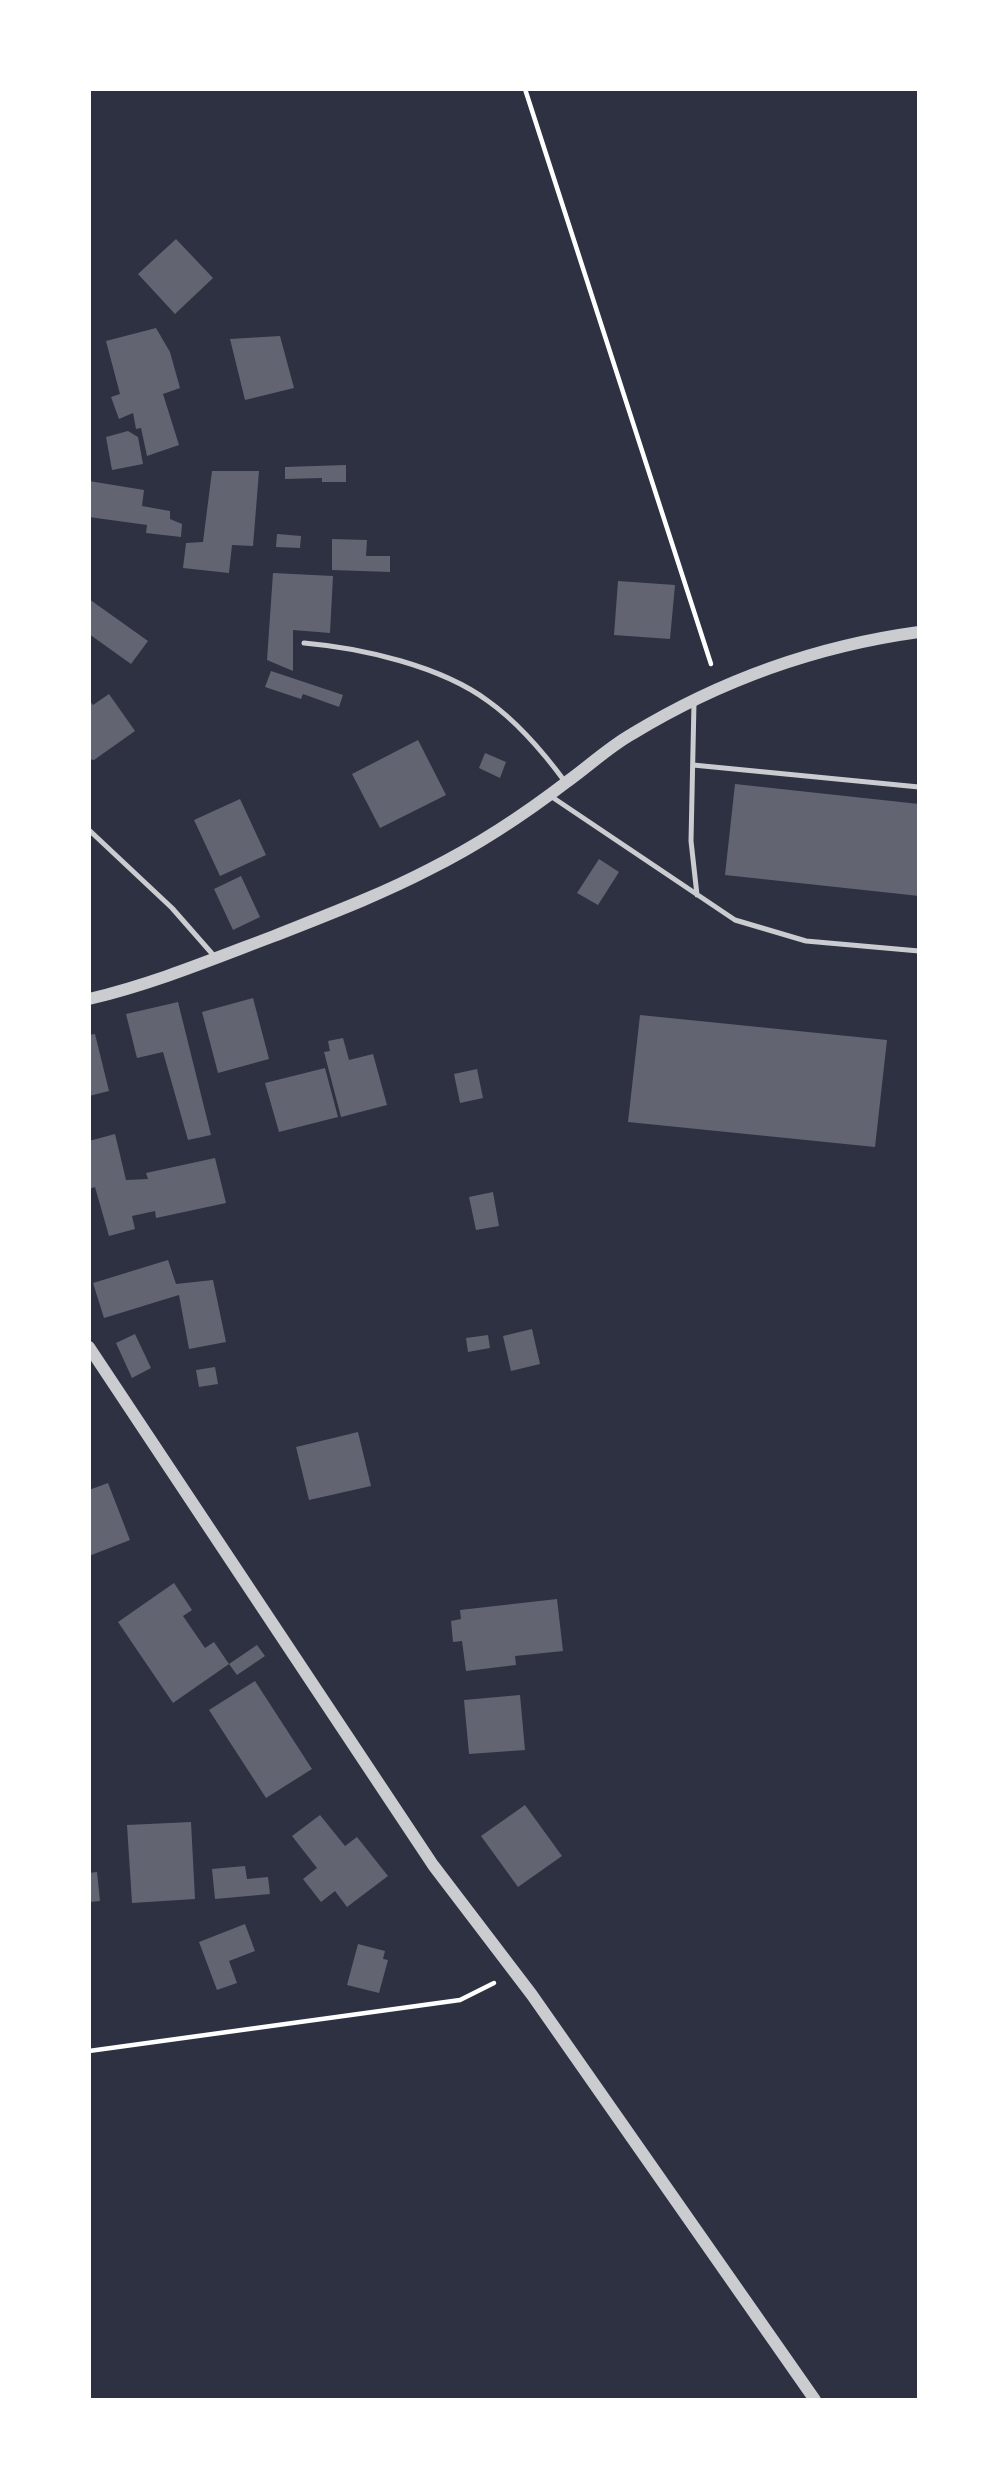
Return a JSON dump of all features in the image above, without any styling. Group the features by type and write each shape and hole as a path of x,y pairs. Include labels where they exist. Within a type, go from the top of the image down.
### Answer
{"street":[{"path":"89,999 155,981 216,958 355,904 430,869 549,795 630,735 718,688 782,662 877,638 919,632"},
{"path":"89,1347 433,1865 549,2019 814,2400"}],"lane":[{"path":"304,643 339,646 450,678 488,701 525,733 566,783"},
{"path":"694,701 691,841 697,895"},
{"path":"693,765 919,787"},
{"path":"549,795 735,920 806,941 919,951"},
{"path":"89,830 172,908 216,958"}],"path":[{"path":"525,89 718,688"},
{"path":"89,2051 460,2000 514,1973"}],"building":[{"path":"176,239 213,278 175,314 138,274"},
{"path":"156,328 170,352 180,388 163,394 179,445 147,456 141,428 136,429 133,413 119,419 111,397 120,394 106,341"},
{"path":"280,336 294,388 245,400 230,339"},
{"path":"128,431 138,437 143,464 112,470 106,437"},
{"path":"346,465 346,482 322,482 322,478 285,479 285,467"},
{"path":"212,471 259,471 253,546 232,545 229,573 183,568 186,543 203,542"},
{"path":"89,481 144,490 142,506 170,511 170,519 182,524 181,537 146,533 147,525 89,517"},
{"path":"277,534 301,536 300,548 276,547"},
{"path":"332,539 367,540 366,556 390,556 390,572 332,570"},
{"path":"273,573 333,576 330,633 293,630 293,671 267,660"},
{"path":"618,581 675,585 670,639 614,635"},
{"path":"89,599 148,641 131,664 89,634"},
{"path":"271,671 343,695 339,707 303,694 301,699 265,687"},
{"path":"109,694 135,731 94,760 89,759 89,700 93,705"},
{"path":"418,740 446,795 380,828 352,774"},
{"path":"485,753 506,762 500,778 479,768"},
{"path":"735,784 919,804 919,896 725,875"},
{"path":"240,799 266,855 220,876 194,820"},
{"path":"599,859 619,872 598,905 577,893"},
{"path":"241,876 260,917 233,930 214,889"},
{"path":"253,998 269,1059 218,1073 202,1012"},
{"path":"178,1002 211,1135 188,1140 163,1052 137,1058 126,1014"},
{"path":"640,1015 887,1040 875,1147 628,1122"},
{"path":"95,1034 109,1091 89,1096 89,1035"},
{"path":"343,1038 349,1060 373,1054 387,1105 341,1117 324,1052 330,1051 328,1041"},
{"path":"325,1068 338,1117 279,1132 265,1083"},
{"path":"477,1069 483,1098 460,1103 454,1074"},
{"path":"115,1134 126,1180 148,1179 146,1173 215,1158 226,1203 156,1218 155,1211 132,1216 135,1229 109,1236 95,1187 89,1189 89,1141"},
{"path":"493,1192 499,1226 476,1230 469,1197"},
{"path":"168,1260 176,1284 213,1280 226,1342 189,1349 179,1295 104,1318 93,1283"},
{"path":"532,1329 540,1364 511,1371 503,1336"},
{"path":"135,1334 151,1368 132,1378 116,1343"},
{"path":"488,1335 490,1348 468,1352 466,1338"},
{"path":"215,1367 218,1384 199,1387 196,1370"},
{"path":"358,1432 371,1486 309,1500 296,1447"},
{"path":"108,1483 130,1540 89,1556 89,1490"},
{"path":"174,1583 192,1610 183,1616 205,1648 214,1642 229,1664 173,1703 118,1622"},
{"path":"557,1599 563,1651 515,1656 516,1665 466,1671 462,1641 453,1642 451,1621 461,1619 460,1610"},
{"path":"257,1645 265,1656 237,1675 229,1664"},
{"path":"255,1681 312,1769 266,1798 209,1710"},
{"path":"520,1695 525,1750 469,1754 464,1700"},
{"path":"525,1805 562,1856 518,1887 481,1836"},
{"path":"320,1815 345,1846 357,1837 388,1876 347,1907 335,1891 321,1902 303,1879 317,1868 292,1836"},
{"path":"191,1822 195,1899 132,1903 127,1825"},
{"path":"245,1866 247,1879 268,1877 270,1894 215,1899 212,1869"},
{"path":"97,1872 100,1901 89,1902 89,1873"},
{"path":"245,1924 255,1951 229,1961 237,1983 217,1990 199,1942"},
{"path":"358,1944 385,1951 383,1959 388,1960 379,1993 347,1985"}]}
